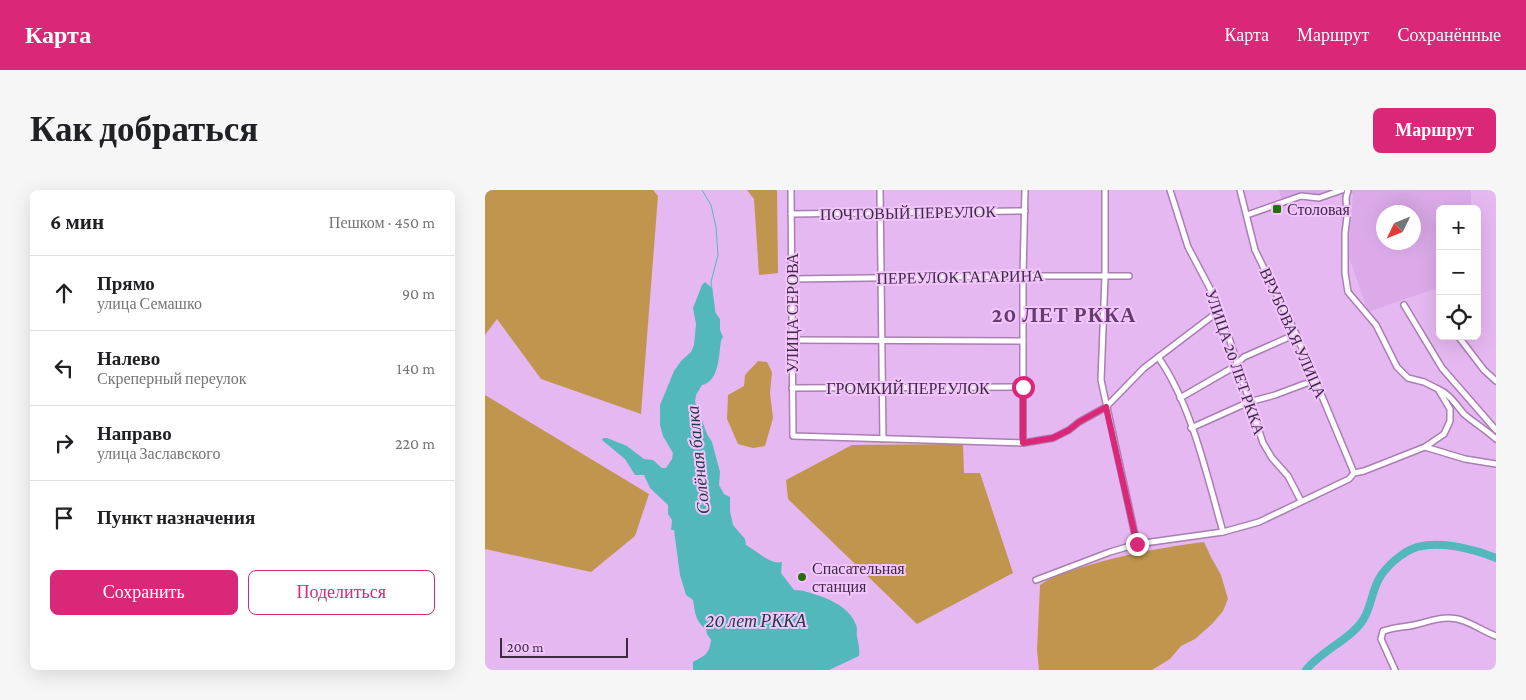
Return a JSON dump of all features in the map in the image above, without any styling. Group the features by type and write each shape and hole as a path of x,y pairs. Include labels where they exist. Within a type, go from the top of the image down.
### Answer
{"street":[{"name":"УЛИЦА СЕРОВА","path":"791,190 793,436 883,439"},
{"path":"880,190 883,439 1023,443 1053,438 1106,407 1158,357 1215,314"},
{"path":"1023,443 1025,190"},
{"path":"1105,190 1105,277 1101,380 1137,544"},
{"name":"УЛИЦА 20 ЛЕТ РККА","path":"1170,190 1188,247 1214,296 1215,314 1229,338 1263,443 1272,458 1288,476 1301,501"},
{"name":"ВРУБОВАЯ УЛИЦА","path":"1240,190 1255,250 1296,334 1354,473"},
{"path":"1247,215 1301,196 1319,198 1342,190"},
{"path":"1348,190 1345,233 1345,273 1348,292 1376,325 1397,367 1408,378 1424,382 1445,392 1465,415 1496,439"},
{"name":"ПОЧТОВЫЙ ПЕРЕУЛОК","path":"791,214 1025,211"},
{"name":"ПЕРЕУЛОК ГАГАРИНА","path":"791,279 1129,276"},
{"path":"1404,305 1443,368 1496,430"},
{"path":"1180,398 1233,368 1244,356 1296,334"},
{"path":"792,340 1023,341"},
{"path":"1461,340 1484,370 1496,381"},
{"path":"1158,357 1171,375 1180,398 1203,462 1223,532"},
{"path":"1191,428 1249,402 1275,395 1315,380"},
{"name":"ГРОМКИЙ ПЕРЕУЛОК","path":"792,388 1023,387"},
{"path":"1036,580 1110,552 1137,544 1223,532 1259,522 1349,479 1354,473 1425,447 1444,434 1450,421 1450,409 1438,389"},
{"path":"1425,447 1465,459 1496,464"},
{"path":"1395,670 1381,639 1383,631 1414,625 1432,619 1447,618 1464,621 1496,636"}],"shaded area":[{"path":"485,190 653,190 658,196 641,414 541,379 497,319 485,335"},
{"path":"747,190 777,190 778,273 759,275 754,199"},
{"path":"1279,190 1471,190 1471,205 1436,205 1436,288 1368,312 1348,254 1353,194 1281,199"},
{"path":"758,361 767,362 772,372 770,393 773,418 765,446 753,448 738,444 727,419 728,395 744,386 745,375"},
{"path":"485,395 649,494 635,536 591,572 485,549"},
{"path":"963,444 964,473 980,473 1013,573 917,624 788,499 786,480 852,445"},
{"path":"1204,542 1221,575 1228,599 1223,611 1212,624 1195,639 1181,646 1170,659 1152,670 1039,670 1037,650 1040,585 1062,574 1115,558 1145,551"}],"water":[{"name":"20 лет РККА","path":"705,282 712,288 715,312 720,319 720,330 723,337 715,373 708,383 702,385 696,395 695,402 712,442 720,472 719,485 724,494 730,497 733,525 745,539 746,545 768,559 782,562 781,573 794,590 807,592 831,601 846,611 854,620 857,628 859,656 829,670 693,670 693,662 706,654 711,640 706,629 698,620 693,600 686,595 680,575 674,530 671,530 672,520 668,514 668,505 650,488 644,475 635,475 625,459 602,440 607,438 627,446 644,459 653,460 662,468 666,468 672,459 673,453 663,436 660,425 660,405 674,371 691,352 694,345 696,324 693,308"}],"waterway":[{"name":"Солёная балка","path":"702,190 711,205 716,227 718,255 711,282 715,313"},
{"path":"1306,670 1312,663 1358,627 1366,615 1382,574 1405,553 1416,547 1440,545 1469,549 1496,558"}],"place":[{"name":"Столовая","path":"1277,209"},
{"name":"Спасательная станция","path":"802,577"}],"district":[{"name":"20 ЛЕТ РККА","path":"1064,315"}],"route":[{"path":"1023,387 1023,443 1053,438 1106,407 1137,544"}]}
